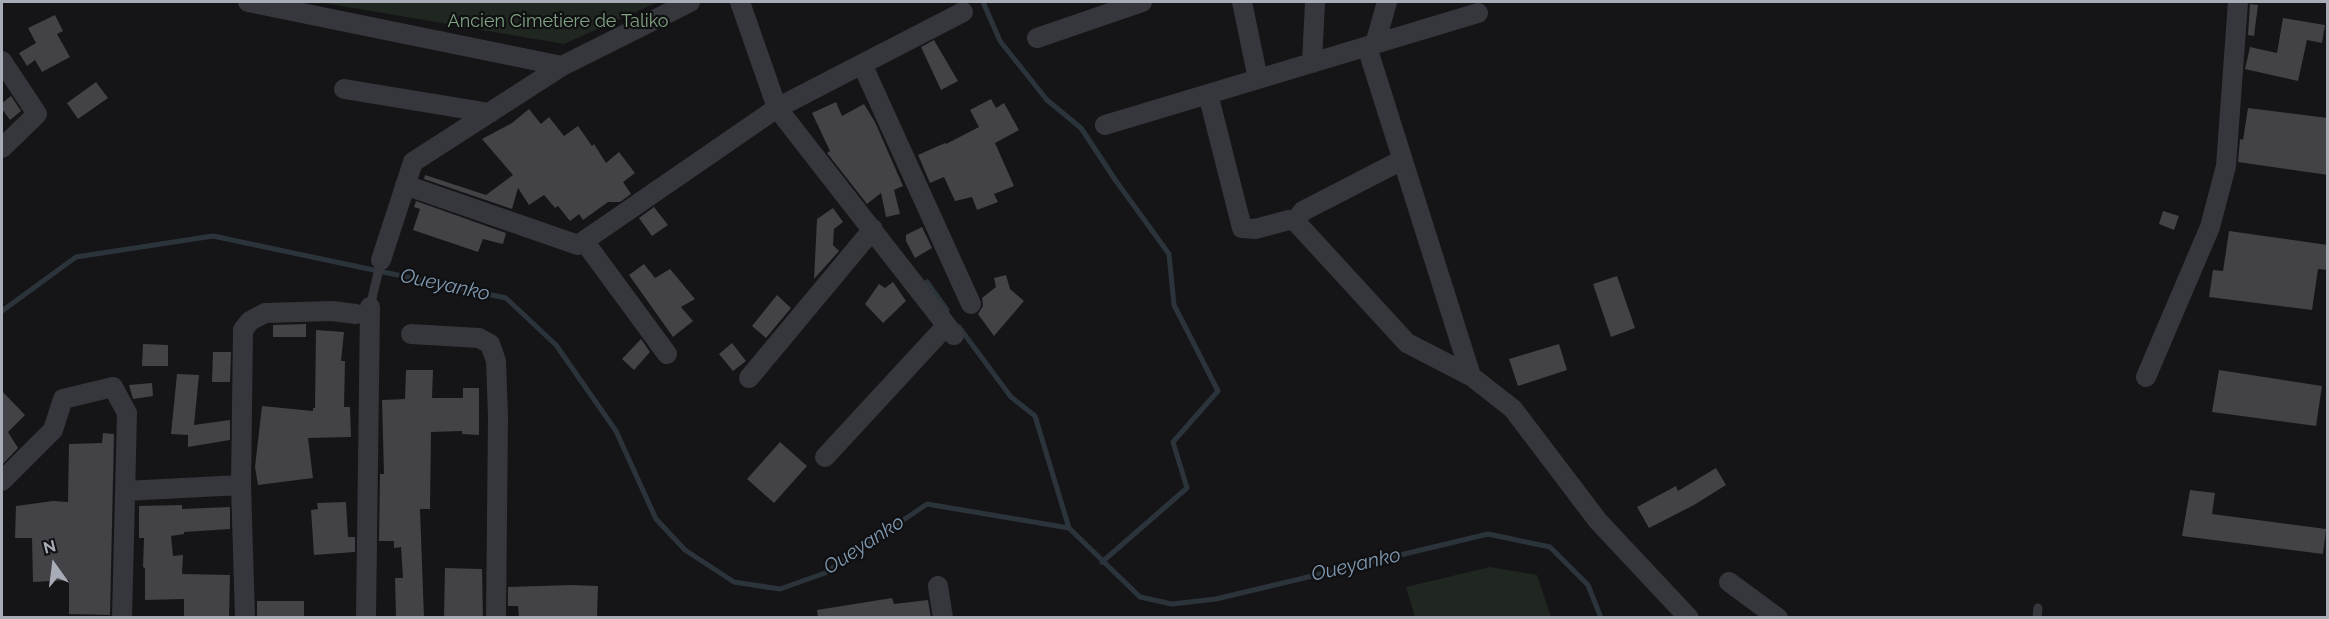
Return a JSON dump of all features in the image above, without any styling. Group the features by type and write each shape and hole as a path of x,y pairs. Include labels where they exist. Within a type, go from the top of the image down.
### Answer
{"street":[{"path":"248,2 562,66"},
{"path":"381,260 413,162 562,66 690,2"},
{"path":"740,2 777,108 950,331 825,457"},
{"path":"1037,38 1142,2"},
{"path":"1242,2 1258,79"},
{"path":"1312,63 1315,2"},
{"path":"1387,2 1371,45 1402,160 1471,376"},
{"path":"2146,377 2210,227 2226,166 2238,2"},
{"path":"405,185 578,245 777,108 963,12"},
{"path":"1105,125 1478,13"},
{"path":"2,61 37,114 2,148"},
{"path":"862,64 971,304"},
{"path":"344,89 490,113"},
{"path":"1208,94 1242,228 1255,229 1289,220 1295,221 1407,343 1471,376 1513,409 1598,521 1689,618"},
{"path":"1295,221 1303,211 1402,160"},
{"path":"749,378 873,229"},
{"path":"584,241 667,354"},
{"path":"245,618 242,485 243,330 250,321 265,313 363,310 366,618"},
{"path":"411,334 479,338 490,344 496,361 498,416 496,618"},
{"path":"2,481 53,430 63,399 113,387 127,413 122,618"},
{"path":"125,491 242,485"},
{"path":"1729,582 1778,618"},
{"path":"938,586 943,618"}],"lane":[{"path":"363,310 381,260"}],"green space":[{"name":"Ancien Cimetiere de Taliko","path":"319,2 658,2 564,44"},
{"path":"1490,567 1537,575 1551,617 1415,617 1406,587"}],"building":[{"path":"2250,4 2258,5 2254,36 2248,35"},
{"path":"55,15 63,31 57,34 70,57 42,72 35,60 27,66 19,53 36,43 28,28"},
{"path":"2283,18 2325,25 2322,43 2307,40 2298,81 2245,69 2250,47 2277,53"},
{"path":"934,40 958,81 941,90 921,47"},
{"path":"96,82 108,98 78,119 67,103"},
{"path":"11,96 21,111 10,120 2,109 2,103"},
{"path":"991,99 996,108 1004,103 1019,130 995,143 1014,186 994,194 998,202 977,210 972,197 955,201 944,177 930,183 918,155 979,127 970,110"},
{"path":"836,102 842,116 864,104 875,122 903,186 894,190 900,214 886,217 881,193 867,204 827,153 830,151 812,113"},
{"path":"2248,108 2328,118 2328,175 2238,162 2240,139 2243,140"},
{"path":"529,109 541,124 549,117 564,136 578,126 592,146 594,144 606,163 619,152 635,173 623,182 631,194 620,202 608,202 583,220 579,214 570,221 558,206 555,208 544,195 529,205 518,188 512,209 424,179 425,175 486,195 513,175 482,139 512,123"},
{"path":"416,201 506,233 503,244 483,239 478,252 413,230 420,209 414,207"},
{"path":"654,207 668,225 652,236 639,218"},
{"path":"833,208 843,222 834,229 833,245 839,251 814,279 817,219"},
{"path":"2163,211 2179,216 2174,230 2159,224"},
{"path":"922,227 932,248 915,258 906,241 906,235"},
{"path":"2229,231 2328,245 2328,270 2318,269 2312,310 2209,297 2213,270 2223,271"},
{"path":"644,264 655,278 670,269 695,299 681,307 693,321 673,337 629,275"},
{"path":"1006,275 1010,289 1024,301 994,336 978,314 983,306 982,298 996,287 994,278"},
{"path":"1617,276 1635,328 1611,337 1593,284"},
{"path":"893,282 906,301 883,323 865,304 879,284 885,288"},
{"path":"777,295 791,308 766,338 752,326"},
{"path":"306,324 306,337 273,337 273,325"},
{"path":"316,330 344,332 341,361 345,361 344,407 350,407 351,437 308,438 313,478 258,485 255,467 262,406 313,411 315,408"},
{"path":"641,339 650,352 634,370 622,359"},
{"path":"732,343 746,361 733,371 719,354"},
{"path":"143,344 168,345 168,366 142,366"},
{"path":"1559,344 1567,370 1518,386 1509,359"},
{"path":"213,352 231,352 230,382 212,382"},
{"path":"406,370 433,370 432,398 463,398 463,388 479,388 479,435 462,434 462,431 431,432 430,509 420,509 424,618 396,618 395,578 403,578 401,547 394,548 394,541 379,541 380,474 384,474 382,400 405,399"},
{"path":"2219,370 2322,386 2316,426 2212,412"},
{"path":"177,374 199,375 194,425 230,420 230,440 188,447 188,435 171,434"},
{"path":"152,383 153,396 133,399 129,385"},
{"path":"2,391 25,415 8,432 18,448 2,465"},
{"path":"103,433 114,434 110,615 69,614 69,580 33,582 32,538 15,538 16,506 53,501 68,502 69,444 102,443"},
{"path":"780,442 807,466 774,503 747,479"},
{"path":"1716,468 1726,485 1694,505 1649,528 1637,507 1676,486 1678,491"},
{"path":"2190,490 2215,493 2212,514 2326,529 2323,554 2182,536"},
{"path":"346,502 348,537 355,537 355,552 314,555 311,510 318,509 317,503"},
{"path":"182,505 182,509 230,507 230,529 184,532 184,534 171,536 173,556 183,555 182,574 230,575 229,618 184,618 184,599 145,600 144,538 139,538 139,506"},
{"path":"445,568 482,569 483,618 444,618"},
{"path":"598,586 597,618 519,618 518,606 508,606 508,587"},
{"path":"892,598 894,604 928,600 931,618 818,618 817,610"},
{"path":"257,601 304,601 304,618 257,618"}],"waterway":[{"path":"983,2 1000,41 1047,100 1081,128 1169,254 1174,305 1218,391 1173,442 1187,488 1102,562"},
{"name":"Oueyanko","path":"2,311 76,257 213,236 506,298 556,345 616,431 656,519 685,550 734,582 780,589 825,573 927,504 1069,528 1140,597 1172,604 1216,599 1488,534 1550,547 1588,585 1601,618"},
{"path":"927,282 947,310"},
{"path":"959,327 1011,397 1035,416 1069,528"}]}
